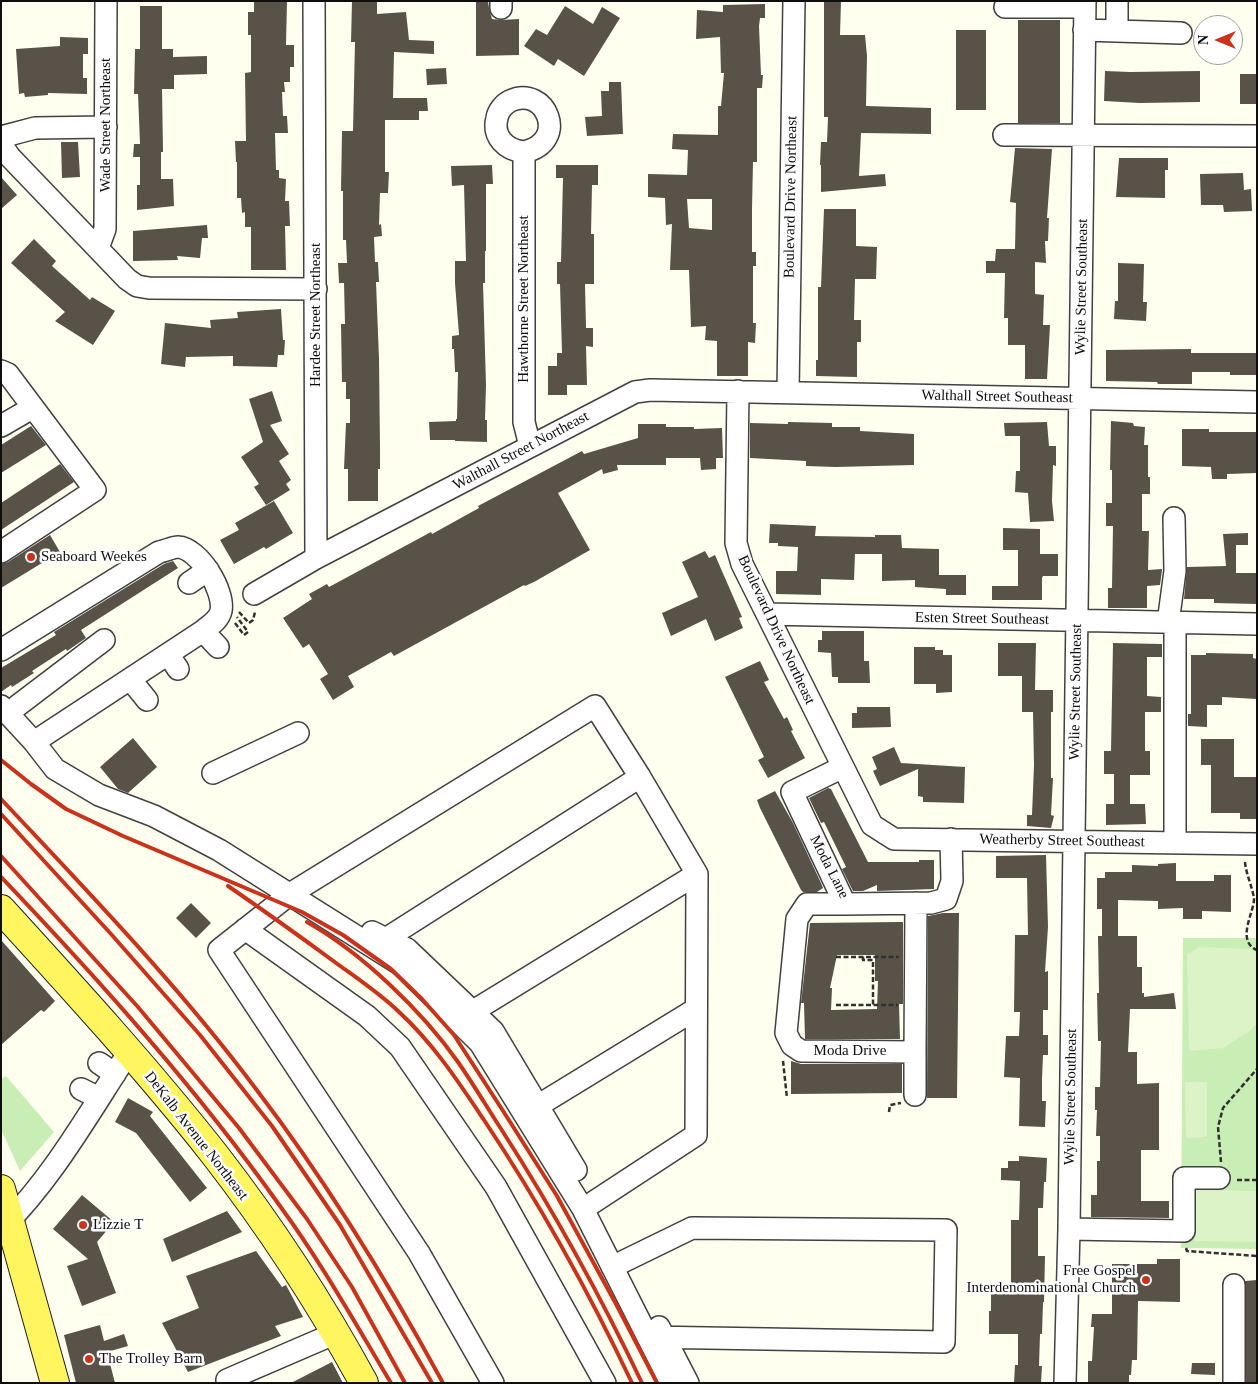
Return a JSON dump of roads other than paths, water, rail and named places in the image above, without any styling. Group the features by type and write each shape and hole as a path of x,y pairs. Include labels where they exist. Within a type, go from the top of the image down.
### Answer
{"main road":[{"name":"DeKalb Avenue Northeast","path":"1,910 130,1052 215,1155 285,1253 336,1333 364,1383"},
{"path":"1,1189 6,1224 54,1383"}],"street":[{"name":"Wade Street Northeast","path":"98,248 105,229 106,1"},
{"name":"Hardee Street Northeast","path":"314,1 316,558"},
{"name":"Boulevard Drive Northeast","path":"788,392 794,1"},
{"path":"1117,1 1117,31"},
{"path":"1005,7 1084,4"},
{"name":"Wylie Street Southeast","path":"1065,1383 1069,1229 1084,134 1084,4"},
{"path":"1084,30 1181,33"},
{"path":"1,137 34,128 106,127"},
{"path":"1004,135 1257,136"},
{"path":"1,144 10,157 137,286 149,288 316,289"},
{"name":"Hawthorne Street Northeast","path":"524,152 524,422 530,446"},
{"path":"1,371 8,374 95,490 1,552"},
{"name":"Walthall Street Northeast","path":"316,558 635,392 650,390 738,391"},
{"name":"Boulevard Drive Northeast","path":"738,391 736,543 742,564 872,825"},
{"name":"Walthall Street Southeast","path":"738,391 1257,402"},
{"path":"1,426 32,408"},
{"path":"1174,518 1174,571 1171,623 1174,842"},
{"path":"1,650 159,552 178,547 196,554 208,570 219,591 222,605 221,613 173,662 130,679 34,742"},
{"path":"254,594 316,558"},
{"path":"189,583 208,570"},
{"name":"Esten Street Southeast","path":"767,614 1257,624"},
{"path":"203,630 218,647"},
{"path":"104,640 4,709 55,769 78,784 115,802 154,816 219,850 290,894 380,943 407,949 465,1016 493,1031 531,1110 589,1206 656,1337 688,1383"},
{"path":"130,679 147,700"},
{"path":"493,1383 419,1253 220,950 290,894 595,706 640,777 697,874 696,1135 589,1206"},
{"path":"213,773 298,733"},
{"name":"Moda Lane","path":"843,767 792,792 845,904 931,903 946,899 952,881 951,839"},
{"path":"380,943 640,777"},
{"name":"Weatherby Street Southeast","path":"872,825 894,838 1250,844"},
{"path":"465,1016 697,874"},
{"path":"915,1095 916,903"},
{"name":"Moda Drive","path":"845,904 807,904 797,919 786,1033 792,1045 800,1051 915,1052"},
{"path":"246,929 367,1016 400,1047 496,1187 605,1383"},
{"path":"531,1110 696,1009"},
{"path":"6,1224 67,1148 90,1093 107,1069 130,1052"},
{"path":"1069,1229 1184,1232 1184,1178 1225,1174"},
{"path":"619,1264 692,1228 946,1230 944,1342 656,1337"},
{"path":"1234,1285 1234,1383"},
{"path":"227,1380 336,1333"},
{"path":"656,1337 671,1383"}],"railway":[{"path":"1,760 66,809 123,836 302,912 343,935 391,969 422,999 454,1035 505,1114 557,1196 657,1383"},
{"path":"1,799 165,977 256,1089 332,1196 355,1232 443,1383"},
{"path":"1,814 200,1035 272,1126 340,1225 432,1383"},
{"path":"1,856 138,1007 239,1128 307,1219 352,1287 405,1383"},
{"path":"1,877 111,996 215,1120 310,1249 391,1383"},
{"path":"228,886 382,997 411,1023 434,1049 484,1120 544,1216 599,1315 632,1383"},
{"path":"307,922 349,950 390,984 427,1023 458,1062 559,1224 594,1287 642,1383"}],"place":[{"name":"Seaboard Weekes","path":"31,557"},
{"name":"Lizzie T","path":"83,1225"},
{"name":"Free Gospel Interdenominational Church","path":"1146,1280"},
{"name":"The Trolley Barn","path":"89,1359"}]}
